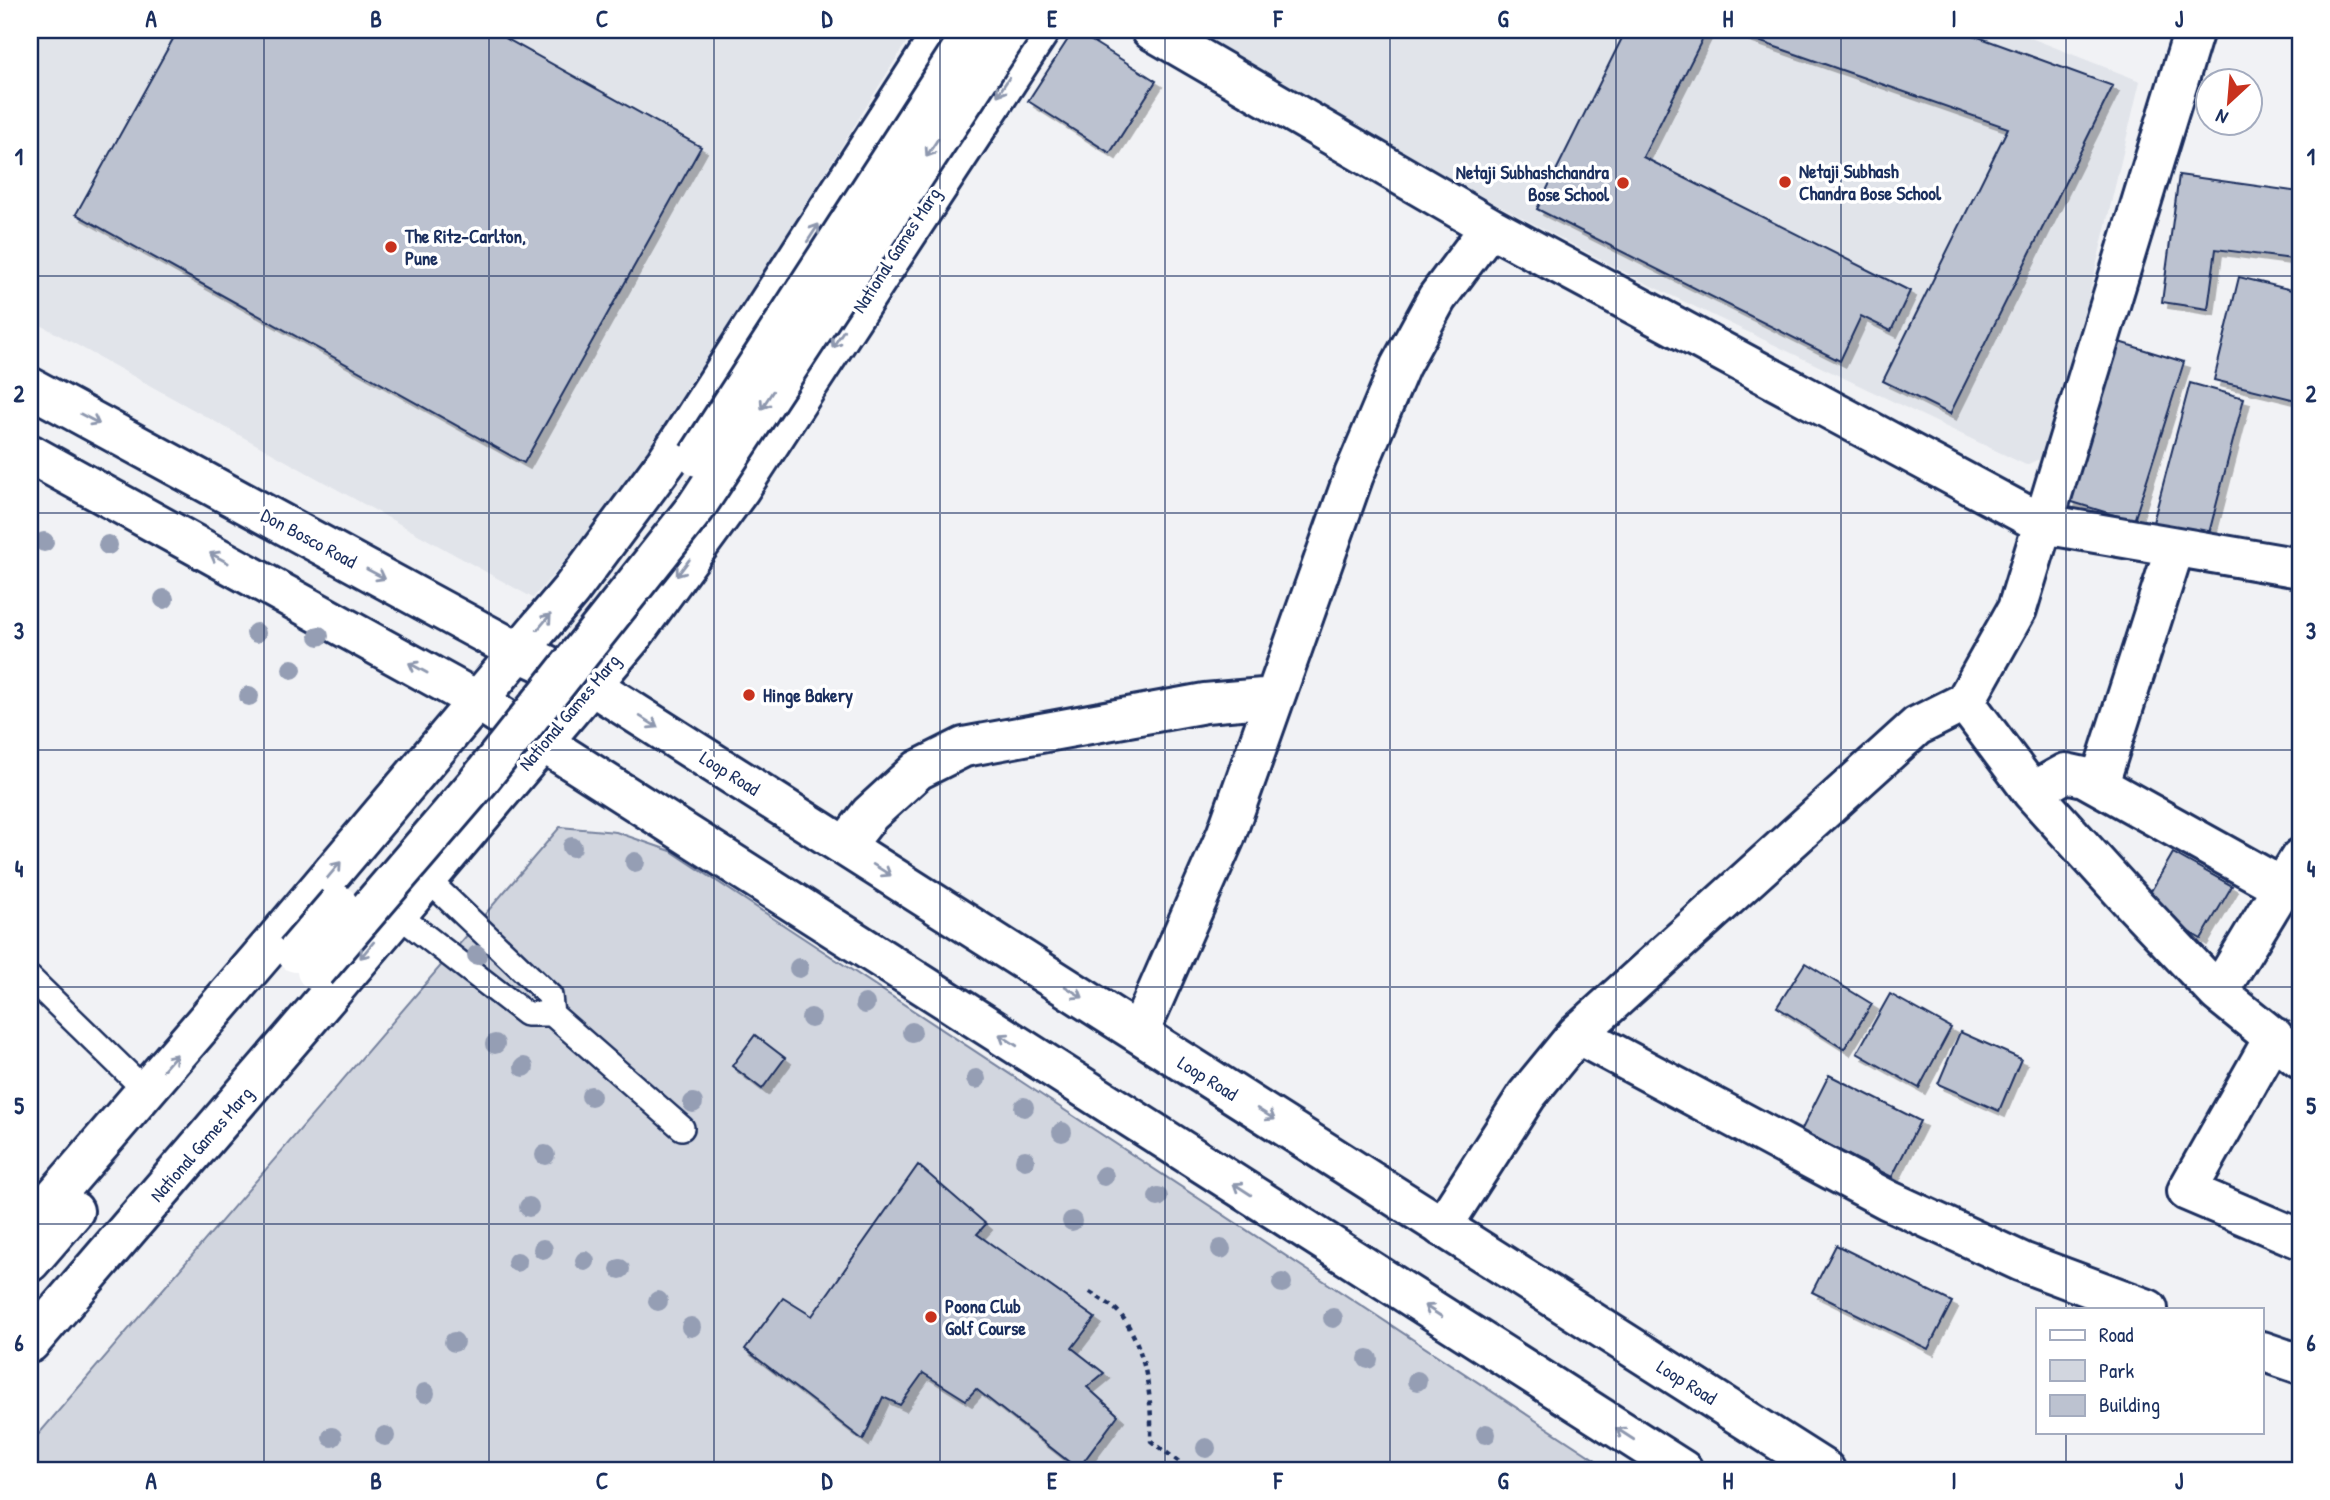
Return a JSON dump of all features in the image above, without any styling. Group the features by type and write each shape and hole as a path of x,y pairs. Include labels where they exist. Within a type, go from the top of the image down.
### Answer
{"main road":[{"path":"30,1225 571,590 649,486 944,30"},
{"path":"30,1306 656,521 974,30"},
{"path":"30,1262 306,962 478,782 696,508 1010,30"},
{"name":"National Games Marg","path":"30,1343 631,638 714,526 1040,30"},
{"path":"1150,30 1490,227 2043,524 2300,568"},
{"path":"1442,1227 1527,1095 1577,1034 1917,726 1965,702 2017,609 2194,30"},
{"path":"1139,1033 1226,835 1354,475 1401,366 1437,298 1490,227"},
{"name":"Don Bosco Road","path":"30,387 519,652 591,685"},
{"path":"30,454 478,701 1683,1470"},
{"path":"649,486 714,526"},
{"path":"2099,784 2175,547"},
{"name":"Loop Road","path":"591,685 1825,1470"},
{"path":"845,846 870,814 918,770 964,747 1205,703 1275,697"},
{"path":"1965,702 2032,792 2218,993 2287,1048 2187,1191 2300,1239"},
{"path":"2032,792 2066,773 2084,776 2291,873 2218,993"},
{"path":"1577,1034 1888,1200 2022,1262 2145,1308"},
{"path":"2264,1352 2300,1364"}],"lane":[{"path":"426,878 550,996 552,1014"},
{"path":"397,914 526,1014 552,1014 682,1128"},
{"path":"30,978 146,1091"}],"path":[{"path":"1090,1292 1120,1313 1138,1346 1152,1406 1151,1441 1191,1470"}],"shaded area":[{"path":"30,30 914,30 629,487 533,598 30,319"},
{"name":"Netaji Subhash Chandra Bose School","path":"1168,30 2011,30 2140,81 2054,444 2044,457 2026,465 1643,282"}],"green space":[{"name":"Poona Club Golf Course","path":"560,827 616,832 671,851 1611,1470 30,1470 30,1444"}],"building":[{"name":"The Ritz-Carlton, Pune","path":"178,30 491,30 701,147 524,463 76,214"},
{"path":"1074,30 1156,81 1110,153 1028,101"},
{"name":"Netaji Subhashchandra Bose School","path":"1626,30 1707,30 1643,157 1910,291 1891,331 1861,316 1840,361 1537,209"},
{"path":"1746,30 1959,30 2113,86 1950,414 1883,381 2008,128 1744,36"},
{"path":"2179,175 2300,192 2300,260 2216,249 2208,309 2162,302"},
{"path":"2239,277 2300,292 2300,401 2214,380"},
{"path":"2119,342 2184,362 2134,521 2069,501"},
{"path":"2190,383 2244,398 2207,541 2152,526"},
{"path":"2173,853 2232,886 2201,939 2143,905"},
{"path":"1805,963 1872,1004 1844,1049 1777,1007"},
{"path":"1890,994 1951,1028 1919,1088 1857,1053"},
{"path":"1960,1032 2021,1059 1999,1111 1938,1084"},
{"path":"755,1035 785,1058 762,1089 732,1066"},
{"path":"1829,1075 1920,1121 1892,1177 1801,1131"},
{"name":"Poona Club Golf Course","path":"918,1165 986,1224 977,1234 1095,1318 1072,1348 1104,1373 1087,1387 1118,1415 1078,1469 976,1389 966,1400 923,1373 900,1405 883,1397 863,1440 745,1349 783,1298 812,1316"},
{"path":"1836,1245 1952,1302 1928,1349 1812,1292"}],"place":[{"name":"Netaji Subhash Chandra Bose School","path":"1785,182"},
{"name":"Netaji Subhashchandra Bose School","path":"1623,183"},
{"name":"The Ritz-Carlton, Pune","path":"391,247"},
{"name":"Hinge Bakery","path":"749,695"},
{"name":"Poona Club Golf Course","path":"931,1317"}]}
